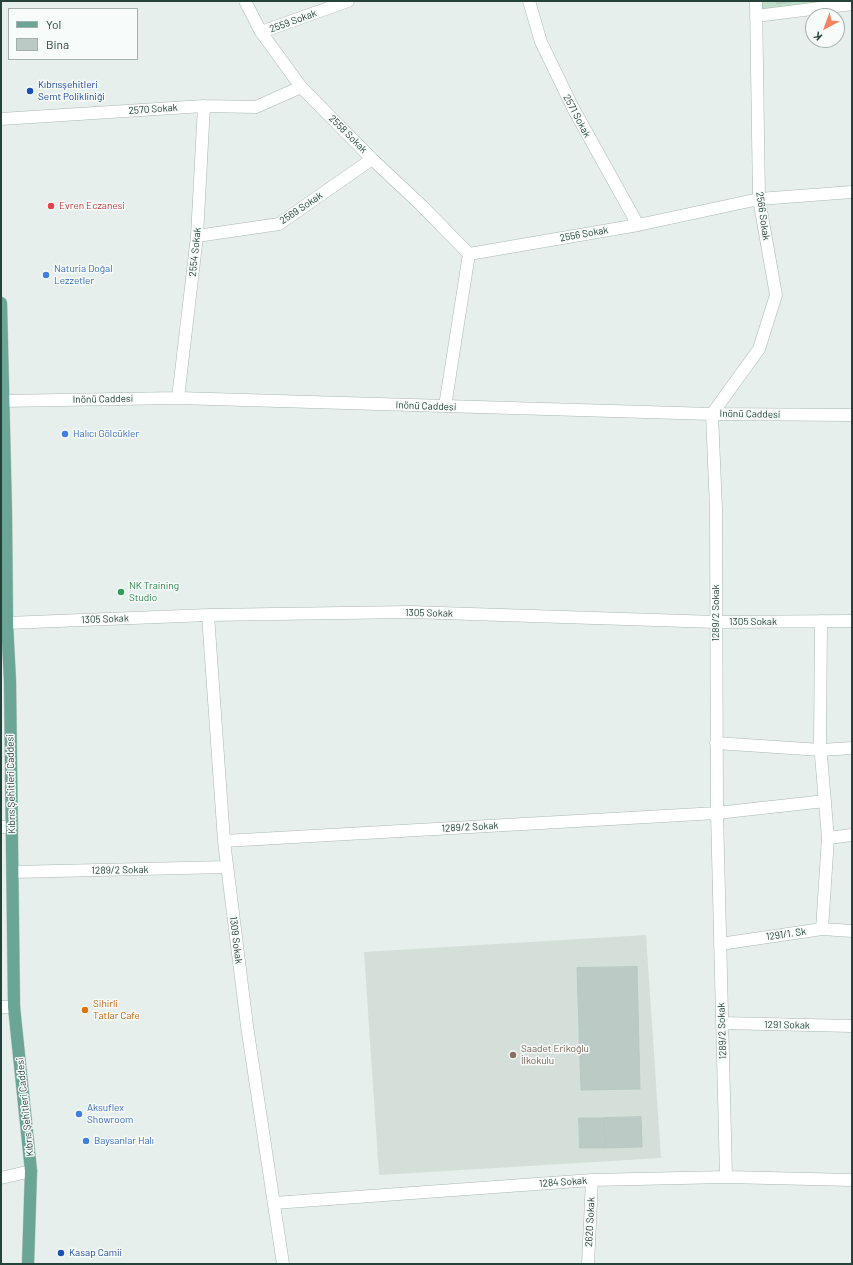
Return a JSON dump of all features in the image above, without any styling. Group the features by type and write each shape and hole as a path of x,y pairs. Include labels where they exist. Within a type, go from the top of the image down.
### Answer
{"main road":[{"name":"Kıbrıs Şehitleri Caddesi","path":"1,303 2,401 6,514 6,827 13,872 14,1007 31,1171 28,1264"}],"street":[{"name":"2558 Sokak","path":"245,1 261,32 301,87 469,254"},
{"name":"2559 Sokak","path":"261,32 348,1"},
{"name":"2571 Sokak","path":"529,1 541,42 573,108 638,224"},
{"name":"2566 Sokak","path":"712,414 759,349 776,295 760,199 756,1"},
{"path":"756,16 852,4"},
{"name":"2570 Sokak","path":"1,118 204,106 256,107 301,87"},
{"name":"2554 Sokak","path":"178,398 197,236 204,106"},
{"name":"2569 Sokak","path":"197,236 279,224 372,159"},
{"name":"2556 Sokak","path":"469,254 638,224 760,199 852,192"},
{"path":"445,406 469,254"},
{"name":"Inönü Caddesi","path":"2,401 178,398 712,414 852,415"},
{"name":"1289/2 Sokak","path":"712,414 716,509 717,813 726,1177"},
{"name":"1305 Sokak","path":"7,623 208,615 410,612 716,622 852,622"},
{"name":"1309 Sokak","path":"208,615 227,867 247,1026 283,1264"},
{"path":"821,622 821,750 828,838 822,929"},
{"path":"716,743 821,750 852,748"},
{"path":"717,813 825,801"},
{"name":"1289/2 Sokak","path":"224,841 717,813"},
{"path":"828,838 852,835"},
{"name":"1289/2 Sokak","path":"13,872 227,867"},
{"name":"1291/1. Sk","path":"720,944 822,929 852,931"},
{"path":"1,1007 14,1007"},
{"name":"1291 Sokak","path":"722,1023 852,1026"},
{"path":"1,1178 31,1171"},
{"name":"1284 Sokak","path":"274,1203 592,1180 726,1177 852,1180"},
{"name":"2620 Sokak","path":"588,1264 592,1180"}],"shaded area":[{"name":"Saadet Erikoğlu İlkokulu","path":"646,935 661,1158 379,1175 364,952"}],"green space":[{"path":"756,1 852,1 805,8 756,16"}],"building":[{"path":"777,1 797,1 777,4"},
{"path":"637,967 640,1089 581,1090 577,968"},
{"path":"641,1117 642,1147 605,1148 604,1118"},
{"path":"579,1118 604,1118 605,1148 580,1148"}],"place":[{"name":"Kıbrısşehitleri Semt Polikliniği","path":"30,91"},
{"name":"Evren Eczanesi","path":"51,206"},
{"name":"Naturia Doğal Lezzetler","path":"46,275"},
{"name":"Halıcı Gölcükler","path":"65,434"},
{"name":"NK Training Studio","path":"121,592"},
{"name":"Sihirli Tatlar Cafe","path":"85,1010"},
{"name":"Saadet Erikoğlu İlkokulu","path":"513,1055"},
{"name":"Aksuflex Showroom","path":"79,1114"},
{"name":"Baysanlar Halı","path":"86,1141"},
{"name":"Kasap Camii","path":"61,1253"}]}
